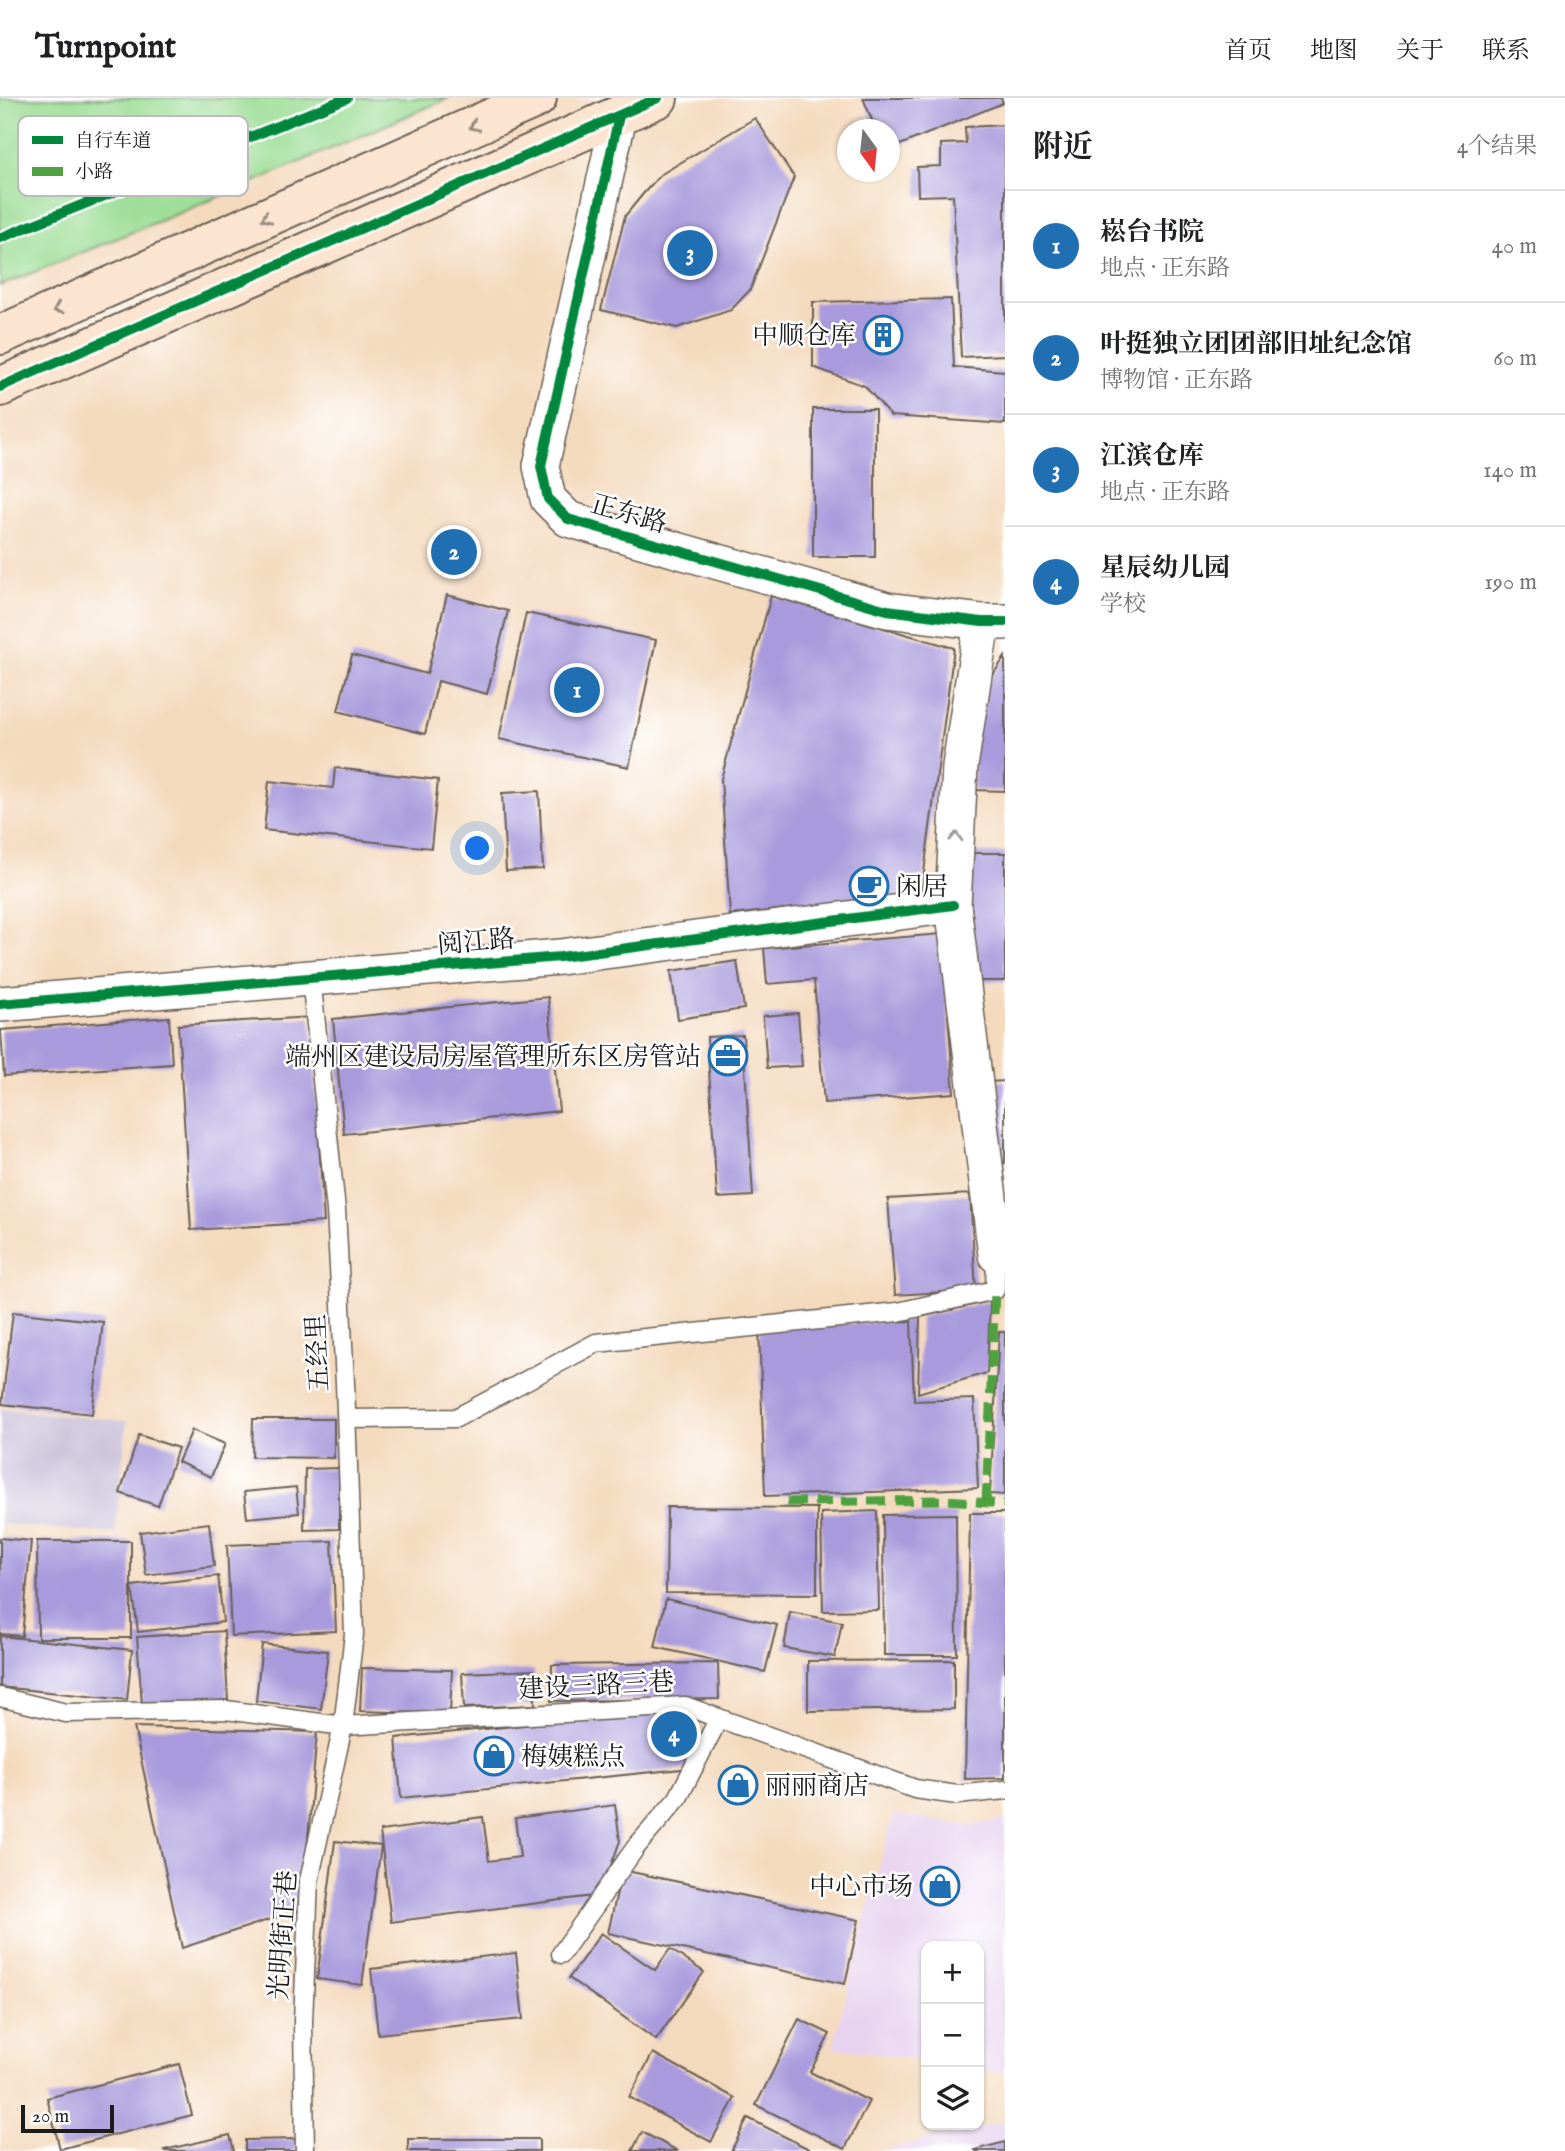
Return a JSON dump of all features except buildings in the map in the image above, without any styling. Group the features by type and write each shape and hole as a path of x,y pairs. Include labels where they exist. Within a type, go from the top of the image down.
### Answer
{"main road":[{"path":"0,335 537,98"},
{"path":"0,387 658,98"}],"street":[{"name":"正东路","path":"619,116 541,466 548,499 568,519 887,610 993,622"},
{"path":"993,622 960,766 953,905 996,1255"},
{"name":"阅江路","path":"0,1004 560,957 953,905"}],"lane":[{"name":"五经里","path":"311,978 336,1210 347,1419 354,1634 343,1726"},
{"path":"347,1419 456,1418 596,1343 898,1311 995,1290 996,1255"},
{"name":"建设三路三巷","path":"0,1697 66,1713 226,1710 343,1726 685,1706 915,1789 957,1795 1005,1790"},
{"path":"561,1954 635,1847 678,1798 719,1718"},
{"name":"光明街正巷","path":"305,2151 303,2021 310,1881 343,1726"}],"shaded area":[{"path":"0,1409 127,1421 115,1534 0,1524"},
{"name":"中心市场","path":"893,1814 969,1826 1005,1819 1005,2073 984,2070 984,1941 921,1941 921,2060 833,2047"},
{"path":"1005,2121 1005,2151 880,2151 968,2130 984,2130 984,2126"}],"green space":[{"path":"0,98 449,98 248,184 248,116 18,116 18,196 221,196 0,286"}],"marked path":[{"path":"986,1503 995,1290"},
{"path":"787,1502 945,1500 1005,1504"}],"cycle path":[{"path":"248,138 347,98"},
{"path":"0,387 658,98"},
{"path":"619,116 541,466 548,499 568,519 887,610 982,622 1005,622"},
{"path":"0,238 104,196"},
{"path":"0,1004 560,957 953,905"}],"place":[{"name":"江滨仓库","path":"690,253"},
{"name":"中顺仓库","path":"883,335"},
{"name":"叶挺独立团团部旧址纪念馆","path":"454,552"},
{"name":"崧台书院","path":"577,690"},
{"name":"闲居","path":"869,886"},
{"name":"端州区建设局房屋管理所东区房管站","path":"728,1056"},
{"name":"星辰幼儿园","path":"674,1734"},
{"name":"梅姨糕点","path":"494,1756"},
{"name":"丽丽商店","path":"738,1785"},
{"name":"中心市场","path":"940,1886"}]}
